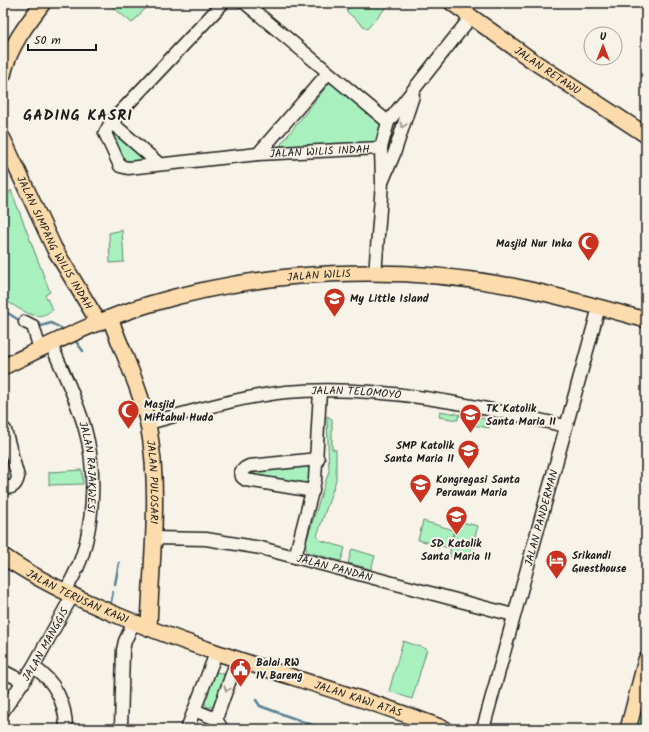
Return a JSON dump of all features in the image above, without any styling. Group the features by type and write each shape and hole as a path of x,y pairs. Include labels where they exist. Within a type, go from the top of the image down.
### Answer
{"main road":[{"path":"3,75 7,60 19,36 43,3"},
{"name":"JALAN RETAWU","path":"452,3 606,110 646,135"},
{"name":"JALAN SIMPANG WILIS INDAH","path":"3,139 54,248 105,320"},
{"name":"JALAN WILIS","path":"3,366 105,320 149,304 226,286 305,276 375,274 475,280 558,296 646,320"},
{"name":"JALAN PULOSARI","path":"105,320 135,383 148,423 152,447 154,480 149,628"},
{"name":"JALAN TERUSAN KAWI","path":"3,556 35,577 68,594 134,622"},
{"name":"JALAN KAWI ATAS","path":"134,622 216,653 374,702 445,729"},
{"path":"628,729 646,660"}],"street":[{"path":"158,163 111,122 223,3"},
{"path":"245,3 388,122"},
{"name":"JALAN WILIS INDAH","path":"375,274 382,183 381,148 388,122 471,17"},
{"name":"JALAN WILIS INDAH","path":"258,154 328,73"},
{"name":"JALAN WILIS INDAH","path":"382,183 394,154 415,88"},
{"name":"JALAN WILIS INDAH","path":"111,122 105,133 120,166 126,168 158,163 258,154 381,148"},
{"name":"JALAN PANDERMAN","path":"483,729 565,426 599,307"},
{"name":"JALAN RAJAKWESI","path":"31,326 46,346 81,414 86,430 91,470 87,539 79,566 68,594"},
{"name":"JALAN TELOMOYO","path":"148,423 234,400 288,392 320,392 414,396 473,405 565,426"},
{"path":"295,557 313,491 318,459 320,392"},
{"path":"3,444 4,428"},
{"path":"3,485 8,488 13,487 17,484 18,477 4,428"},
{"path":"313,491 246,480 242,477 241,472 244,468 250,466 318,459"},
{"name":"JALAN PANDAN","path":"153,538 206,539 230,542 295,557 513,616"},
{"name":"JALAN MANGGIS","path":"3,711 33,667 68,594"},
{"path":"121,729 123,650 125,641 134,622"},
{"path":"187,729 216,653"},
{"path":"216,719 237,660"},
{"path":"33,667 41,671 56,690 64,707 66,729"},
{"path":"3,671 24,682"},
{"path":"194,710 216,719 222,729"}],"green space":[{"path":"108,3 144,3 142,5 146,8 132,23"},
{"path":"354,3 390,3 367,29 346,11"},
{"path":"330,82 380,120 380,136 374,144 282,149 281,144"},
{"path":"110,131 114,132 150,160 124,165"},
{"path":"11,190 50,292 45,295 53,310 44,315 39,316 28,313 3,299 3,202"},
{"path":"122,230 124,262 110,263 109,233"},
{"path":"440,411 491,420 489,428 467,424 467,417 458,416 458,420 439,417"},
{"path":"327,416 332,419 332,449 336,450 336,480 317,536 320,540 345,548 341,561 307,552 305,545 329,471"},
{"path":"312,464 309,484 246,476 248,469"},
{"path":"82,470 83,484 49,485 49,472"},
{"path":"423,521 454,530 449,548 418,540"},
{"path":"457,521 478,526 468,561 449,556"},
{"path":"352,549 375,556 371,569 348,563"},
{"path":"403,641 427,649 412,699 389,691"},
{"path":"216,672 224,674 224,679 214,705 212,707 207,707 204,702"},
{"path":"646,676 646,729 632,729"}],"waterway":[{"path":"3,310 22,322"},
{"path":"38,327 51,323 65,330"},
{"path":"74,339 83,351"},
{"path":"115,584 119,563"},
{"path":"111,602 113,592"},
{"path":"256,700 260,706 323,729"}],"place":[{"name":"Masjid Nur Inka","path":"588,262"},
{"name":"My Little Island","path":"334,318"},
{"name":"Masjid Miftahul Huda","path":"129,430"},
{"name":"TK Katolik Santa Maria II","path":"470,434"},
{"name":"SMP Katolik Santa Maria II","path":"469,470"},
{"name":"Kongregasi Santa Perawan Maria","path":"421,504"},
{"name":"SD Katolik Santa Maria II","path":"456,536"},
{"name":"Srikandi Guesthouse","path":"556,580"},
{"name":"Balai RW IV Bareng","path":"240,688"}],"district":[{"name":"GADING KASRI","path":"78,115"}]}
